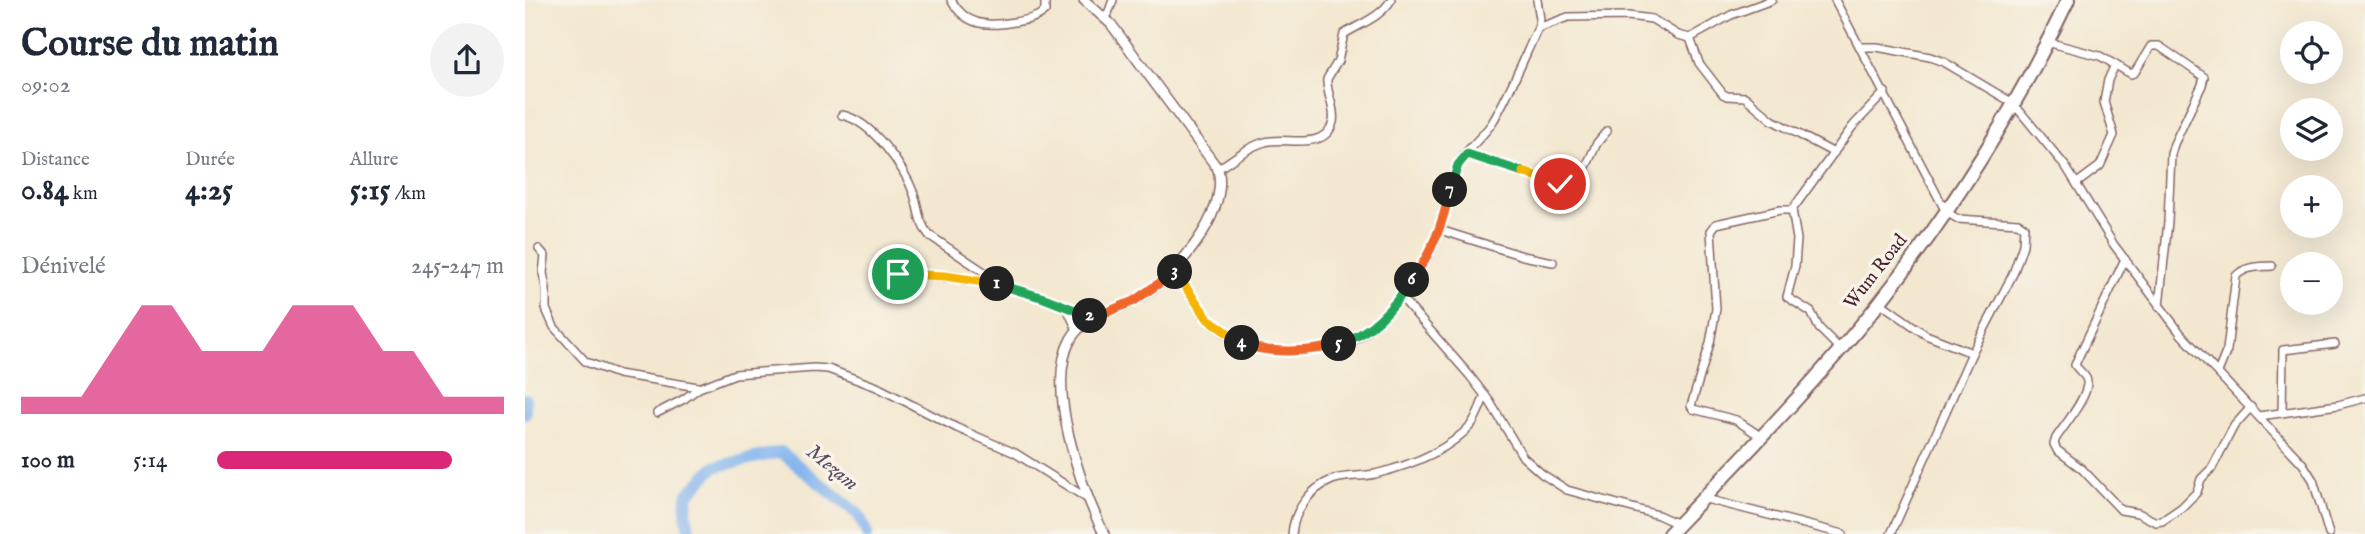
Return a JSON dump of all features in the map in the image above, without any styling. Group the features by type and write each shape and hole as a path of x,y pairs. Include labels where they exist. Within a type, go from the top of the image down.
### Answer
{"highway":[{"name":"Wum Road","path":"1673,529 1840,349 1879,302 1946,212 2014,103 2068,0"}],"street":[{"path":"951,0 961,13 980,24 992,26 1038,16 1045,11 1045,0"},
{"path":"1084,0 1106,19 1218,169 1221,181 1220,193 1210,218 1195,244 1174,270 1134,301 1095,317 1077,330 1069,340 1061,385 1066,425 1088,499 1104,534"},
{"path":"1106,19 1113,0"},
{"path":"1218,169 1262,142 1306,142 1327,132 1334,120 1327,79 1338,61 1344,34 1371,19 1391,0"},
{"path":"1174,270 1208,319 1231,337 1249,346 1278,350 1329,347 1357,338 1383,317 1401,297 1429,255 1440,230 1458,165 1503,106 1538,28 1540,19 1537,0"},
{"path":"1538,28 1568,16 1628,16 1652,19 1678,35 1690,38 1731,15 1772,0"},
{"path":"1835,0 1862,47 1946,212 1958,219 2018,223 2024,227 2023,245 2013,274 1972,353 1891,534"},
{"path":"1690,38 1699,63 1724,95 1745,96 1772,120 1833,153"},
{"path":"2047,42 2100,56 2131,74 2155,45 2203,78 2171,154 2168,222 2159,306"},
{"path":"1862,47 1899,50 1937,60 2014,103 2066,167 2125,259 2181,334 2303,464 2313,480 2329,534"},
{"path":"2077,183 2100,166 2114,135 2104,102 2108,80 2115,65"},
{"path":"1760,436 1736,420 1693,409 1691,406 1710,343 1716,309 1710,231 1716,224 1792,209 1853,126 1885,92"},
{"path":"842,115 859,120 869,128 897,163 908,179 920,223 929,235 1005,286"},
{"path":"1467,154 1574,186 1584,174 1597,143 1607,131"},
{"path":"1792,209 1797,240 1795,266 1787,297 1811,313 1819,328 1840,349"},
{"path":"1440,230 1523,256 1553,262"},
{"path":"539,249 545,256 545,302 550,318 561,336 586,362 618,374 699,387"},
{"path":"2125,259 2075,365 2086,377 2087,387 2084,397 2056,438 2054,444 2057,450 2083,469 2121,510 2162,522 2197,492 2201,479 2212,468 2234,426 2251,407"},
{"path":"2218,372 2227,350 2235,276 2254,267 2272,267"},
{"path":"898,274 945,276 1005,286 1095,317"},
{"path":"1401,297 1485,396 1523,457 1567,490 1658,515 1673,529"},
{"path":"1879,302 1926,335 1972,353"},
{"path":"1067,308 1077,330"},
{"path":"2282,413 2283,350 2336,344"},
{"path":"657,413 684,399 699,387 735,374 828,369 877,387 957,428 1016,453 1088,499"},
{"path":"1292,534 1293,523 1302,504 1318,488 1333,480 1375,474 1442,448 1473,422 1485,396"},
{"path":"2259,416 2338,405 2365,398"},
{"path":"1701,498 1843,534"}],"waterway":[{"name":"Mezam","path":"525,399 525,413"},
{"name":"Mezam","path":"690,534 686,514 687,495 714,467 781,452 859,515 867,534"}],"route":[{"path":"898,274 945,276 993,283 1029,292 1095,317 1134,301 1174,270 1208,319 1231,337 1249,346 1278,350 1329,347 1357,338 1383,317 1401,297 1438,237 1458,165 1467,154 1560,184"}]}
